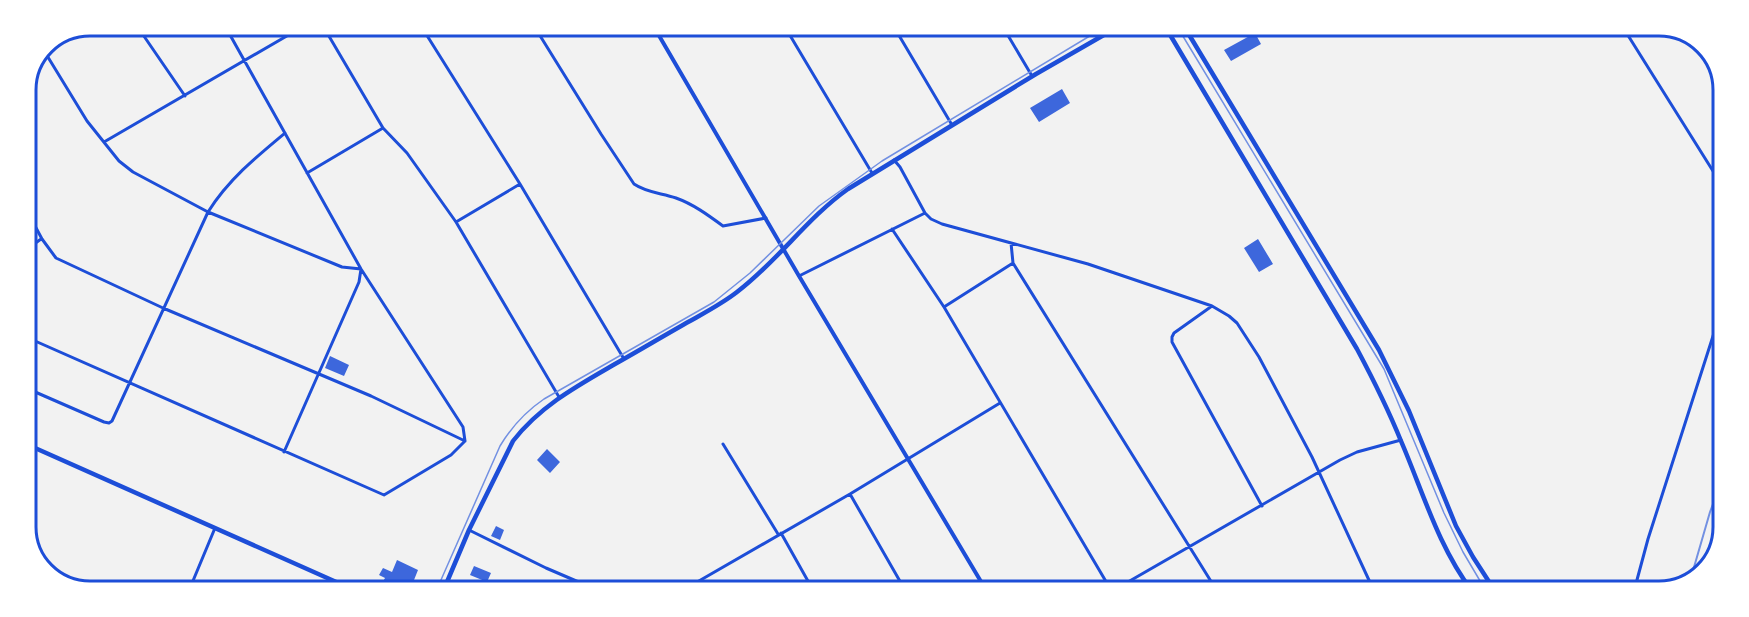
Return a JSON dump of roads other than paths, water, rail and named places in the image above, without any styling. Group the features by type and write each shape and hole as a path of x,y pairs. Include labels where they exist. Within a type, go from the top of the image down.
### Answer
{"main road":[{"path":"447,581 469,530 513,441 530,421 559,397 736,293 784,250 836,197 1032,76 1102,36"},
{"path":"1171,36 1357,349 1401,440 1447,552 1466,581"},
{"path":"1190,36 1379,350 1417,429 1456,526 1488,581"},
{"path":"36,448 334,581"}],"street":[{"path":"144,36 185,96"},
{"path":"231,36 361,270 463,427 465,441"},
{"path":"104,142 286,36"},
{"path":"329,36 383,128 407,153 456,222 559,397"},
{"path":"427,36 520,184 624,359"},
{"path":"540,36 634,184 699,209 723,226 766,218"},
{"path":"659,36 981,581"},
{"path":"789,36 872,173"},
{"path":"899,36 952,125"},
{"path":"1008,36 1032,76"},
{"path":"1628,36 1713,171"},
{"path":"48,57 77,107 119,161 133,172 208,212 342,267 361,270"},
{"path":"307,173 383,128"},
{"path":"36,392 109,423 112,421 208,212 232,179 285,133"},
{"path":"894,160 931,219 1105,269 1212,306 1229,316 1246,335 1320,473 1369,581"},
{"path":"456,222 520,184"},
{"path":"799,276 926,213"},
{"path":"36,228 56,258 163,308 371,396 465,441"},
{"path":"892,229 944,307 1107,581"},
{"path":"36,243 42,239"},
{"path":"1011,242 1013,263 1211,581"},
{"path":"944,307 1013,263"},
{"path":"285,452 359,282 361,270"},
{"path":"1212,306 1174,333 1172,342 1262,506"},
{"path":"1637,581 1648,538 1713,336"},
{"path":"36,341 384,495 452,455 465,441"},
{"path":"700,581 1000,403"},
{"path":"1128,581 1357,453 1401,440"},
{"path":"723,444 808,581"},
{"path":"850,494 900,581"},
{"path":"193,581 215,528"},
{"path":"469,530 576,581"}],"tram line":[{"path":"441,581 500,446 525,414 544,399 714,302 750,273 819,206 882,161 1090,36"},
{"path":"1183,36 1384,369 1444,513 1480,581"}],"railway":[{"path":"1694,568 1713,504"}]}
